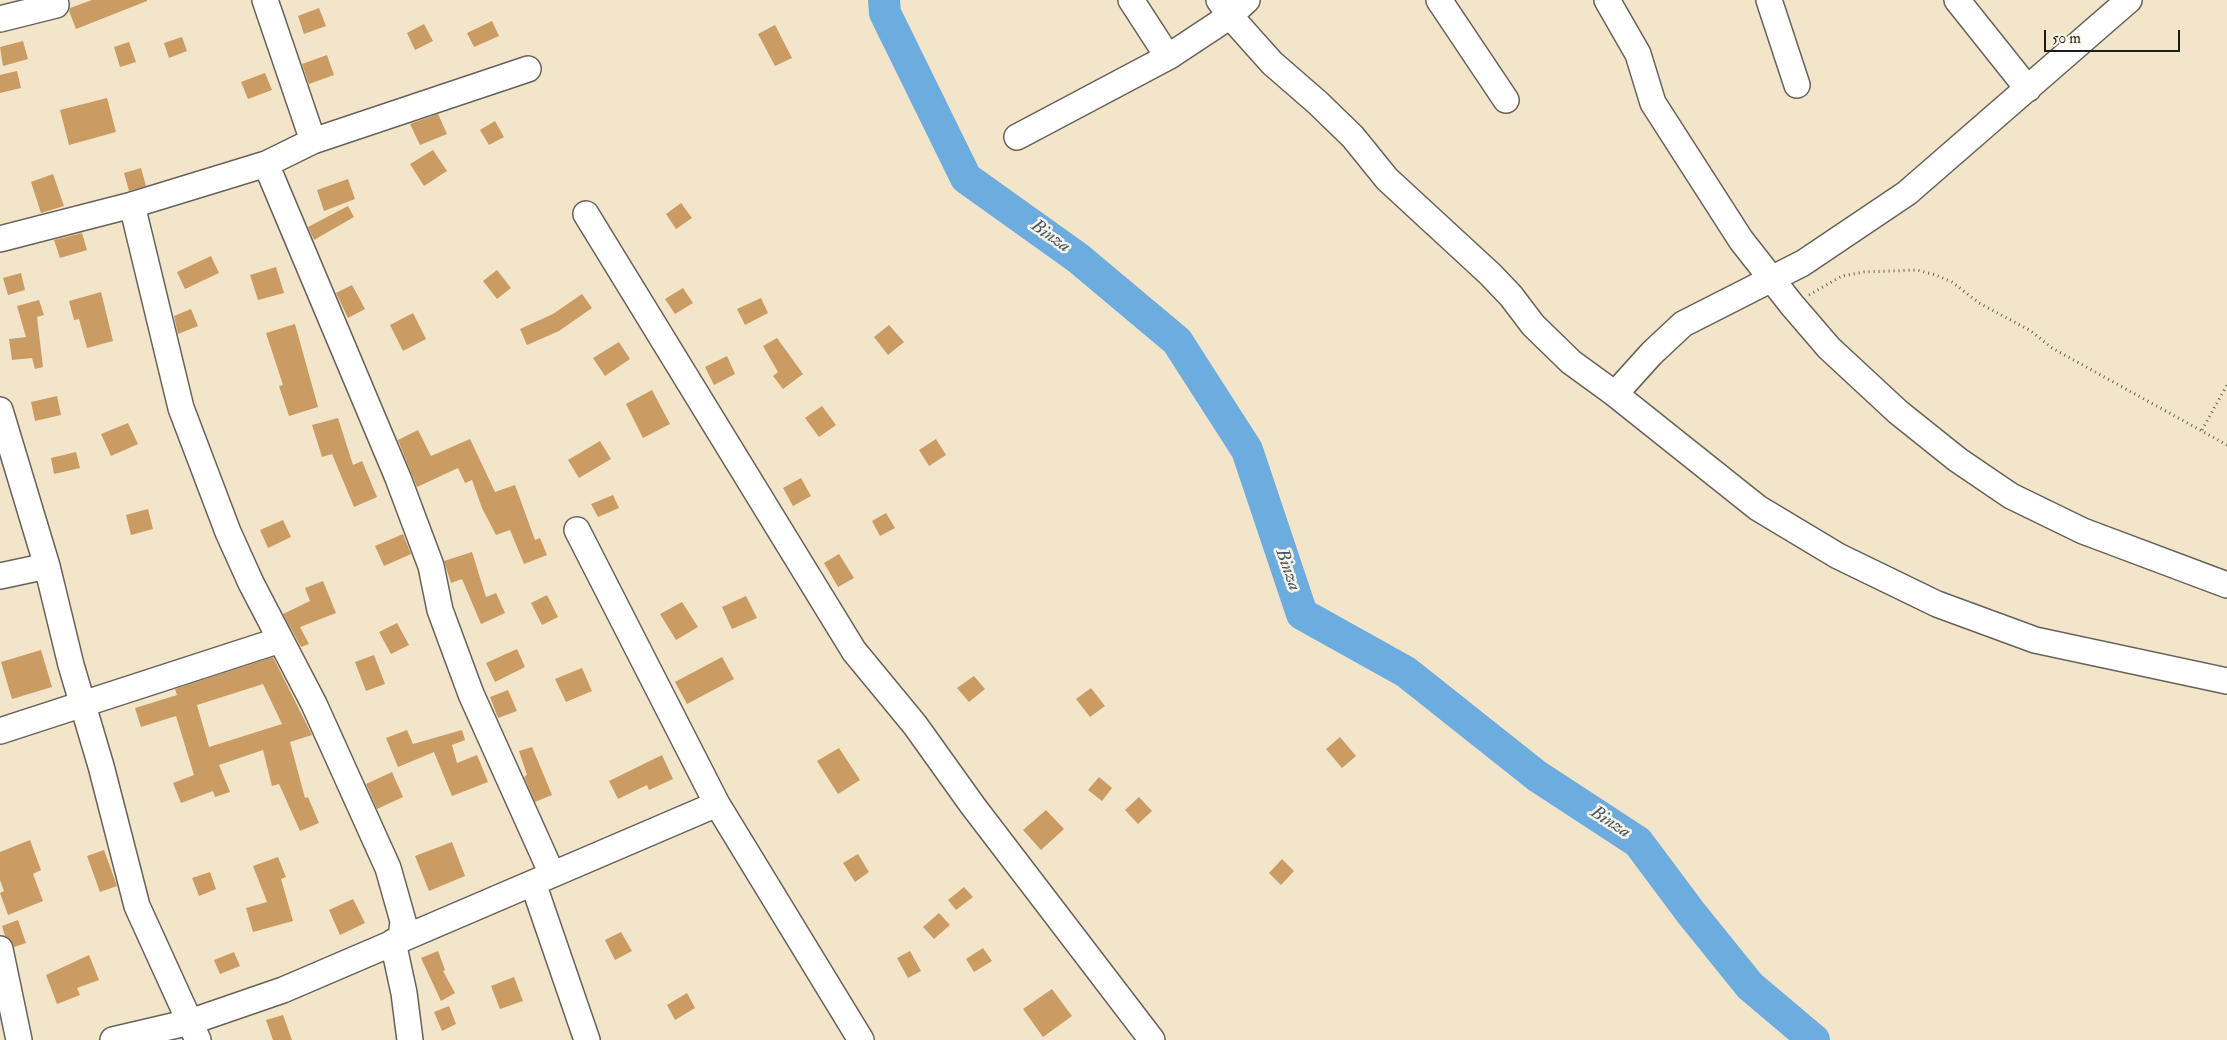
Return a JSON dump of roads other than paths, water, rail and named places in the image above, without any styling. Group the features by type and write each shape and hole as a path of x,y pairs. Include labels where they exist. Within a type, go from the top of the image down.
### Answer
{"street":[{"path":"0,19 56,5 55,0"},
{"path":"265,0 313,141"},
{"path":"1131,0 1168,57"},
{"path":"1440,0 1506,100"},
{"path":"1607,0 1638,54 1653,103 1741,240 1792,305 1829,348 1898,412 1958,460 2011,496 2083,531 2227,584"},
{"path":"1769,0 1797,86"},
{"path":"1957,0 2028,89"},
{"path":"1615,394 1652,353 1683,324 1803,263 1908,193 2129,0"},
{"path":"1017,137 1168,57 1232,5 1272,63 1353,137 1387,179 1490,274 1511,296 1533,325 1571,362 1615,394 1758,508 1838,556 1936,604 2035,640 2227,681"},
{"path":"0,239 132,205 266,164 313,141 528,68"},
{"path":"266,164 398,478 431,566 440,610 543,878 588,1040"},
{"path":"132,205 181,408 228,532 280,640 314,704 388,868 403,921 397,940 410,1040"},
{"path":"586,214 854,651 915,725 973,806 1152,1040"},
{"path":"0,410 47,566 81,704 138,906 194,1031"},
{"path":"577,530 717,804 861,1040"},
{"path":"0,576 47,566"},
{"path":"0,732 280,640"},
{"path":"113,1040 194,1031 397,940 717,804"},
{"path":"0,949 19,1040"}],"waterway":[{"name":"Binza","path":"884,0 885,13 966,178 1078,258 1177,341 1247,450 1302,614 1406,672 1537,776 1638,842 1691,913 1750,986 1814,1040"}]}
